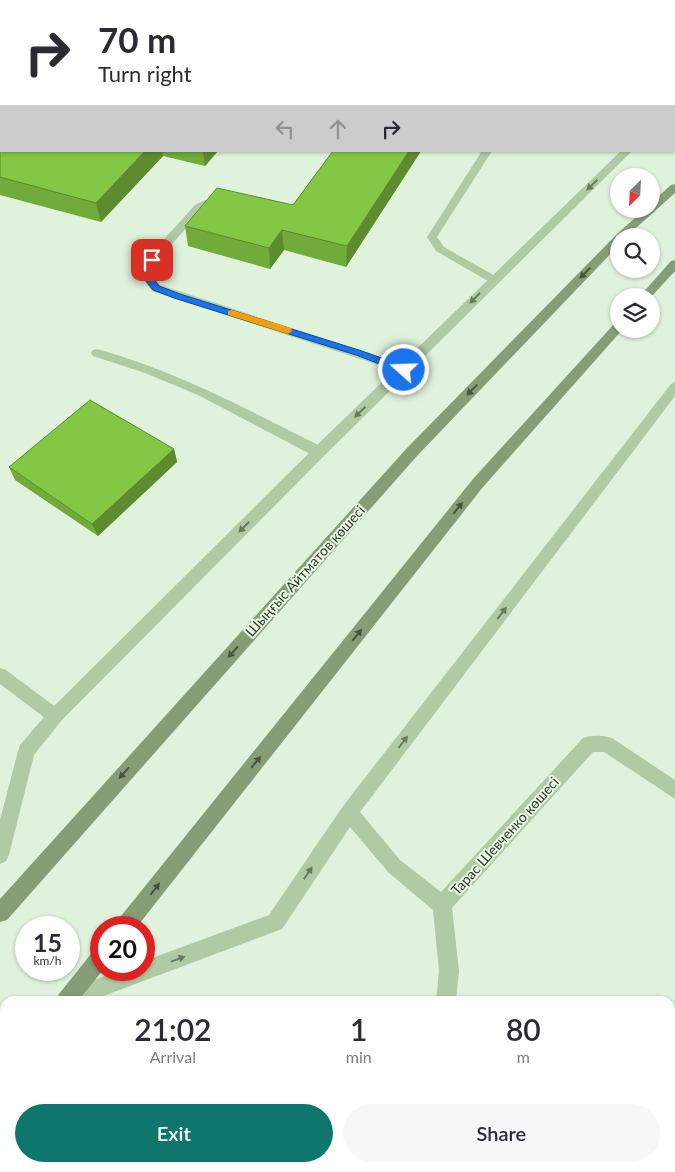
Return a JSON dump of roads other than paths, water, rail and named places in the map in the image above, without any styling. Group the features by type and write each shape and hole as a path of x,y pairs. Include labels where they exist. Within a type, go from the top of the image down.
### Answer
{"main road":[{"name":"Шыңғыс Айтматов көшесі","path":"660,201 675,187"},
{"name":"Шыңғыс Айтматов көшесі","path":"630,228 641,218"},
{"name":"Шыңғыс Айтматов көшесі","path":"0,913 412,452 610,247"},
{"path":"653,288 675,264"},
{"path":"134,916 478,484 610,336"},
{"path":"71,996 90,971"}],"street":[{"path":"486,152 432,237 440,249 492,280"},
{"path":"0,855 26,751 55,716 319,452 404,370 492,280 626,152"},
{"path":"230,204 212,202 205,203 199,207 152,260 147,276 156,288 359,353 404,370"},
{"path":"97,353 149,370 203,392 319,452"},
{"path":"80,996 275,922 349,812 675,387"},
{"path":"0,675 55,716"},
{"name":"Тарас Шевченко көшесі","path":"349,812 394,866 442,905 588,744 606,744 675,790"},
{"path":"442,905 449,971 446,996"}]}
